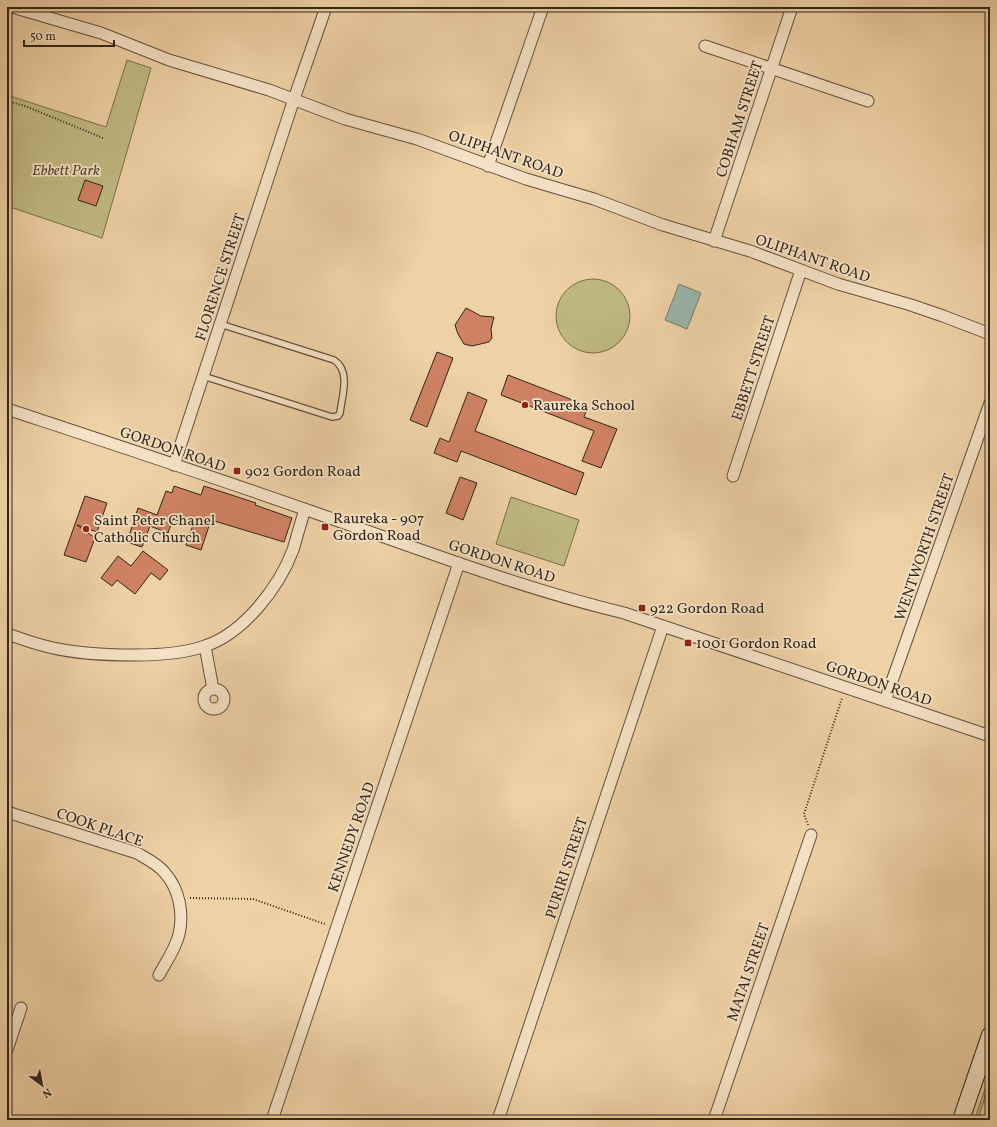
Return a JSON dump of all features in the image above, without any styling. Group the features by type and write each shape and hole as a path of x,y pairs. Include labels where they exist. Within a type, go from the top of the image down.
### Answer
{"main road":[{"path":"961,1120 990,1035"}],"street":[{"name":"OLIPHANT ROAD","path":"12,7 101,33 169,60 238,80 294,99 345,119 417,139 526,179 594,199 663,225 750,251 838,284 943,316 990,334"},
{"name":"FLORENCE STREET","path":"174,465 294,99 326,7"},
{"path":"488,166 543,7"},
{"name":"COBHAM STREET","path":"714,241 792,7"},
{"path":"705,46 868,101"},
{"name":"EBBETT STREET","path":"733,476 801,270"},
{"name":"WENTWORTH STREET","path":"885,701 990,403"},
{"name":"GORDON ROAD","path":"7,409 576,602 624,613 990,736"},
{"path":"7,634 45,646 72,652 94,654 164,654 205,646 241,624 264,600 287,562 305,509"},
{"name":"KENNEDY ROAD","path":"272,1120 459,563"},
{"name":"PURIRI STREET","path":"498,1120 663,626"},
{"path":"205,646 213,688"},
{"name":"COOK PLACE","path":"7,812 138,853 156,864 165,873 176,890 179,900 181,910 180,933 175,947 159,975"},
{"name":"MATAI STREET","path":"714,1120 811,835"},
{"path":"7,1050 21,1008"}],"lane":[{"path":"203,376 332,417 338,416 340,413 344,374 341,366 334,360 220,324"}],"path":[{"path":"7,101 25,106 103,138"},
{"path":"811,835 804,814 846,688"},
{"path":"179,900 192,898 253,899 337,928"}],"green space":[{"name":"Ebbett Park","path":"127,60 151,68 102,238 7,206 7,95 106,127"},
{"path":"586,279 600,279 614,285 624,295 630,309 628,330 624,337 614,347 600,353 586,353 572,347 562,337 556,323 556,309 562,295 572,285"},
{"path":"511,497 579,520 564,566 496,544"},
{"path":"985,1089 987,1090 978,1120 975,1118"}],"water":[{"path":"679,284 701,293 687,329 665,320"}],"building":[{"path":"85,180 103,186 96,206 78,200"},
{"path":"466,308 481,316 494,317 491,329 492,338 489,342 472,346 464,344 455,325"},
{"path":"437,352 453,358 427,427 410,420"},
{"path":"508,375 588,406 584,417 617,429 601,468 582,461 594,431 501,395"},
{"path":"468,392 487,400 475,431 584,473 576,495 461,451 457,462 434,453 440,438 449,442"},
{"path":"460,477 477,483 463,520 446,513"},
{"path":"174,486 201,495 204,486 256,503 255,505 292,518 284,542 211,520 201,550 186,545 193,525 173,519 168,533 150,526 142,547 127,542 138,508 157,515 166,491 172,493"},
{"name":"Saint Peter Chanel Catholic Church","path":"85,496 107,503 97,532 77,525 95,538 86,562 64,555"},
{"path":"143,551 168,570 160,580 151,573 135,594 117,580 112,586 101,578 118,556 131,566"}],"place":[{"name":"Raureka School","path":"525,405"},
{"name":"902 Gordon Road","path":"237,471"},
{"name":"Raureka - 907 Gordon Road","path":"325,527"},
{"name":"Saint Peter Chanel Catholic Church","path":"86,529"},
{"name":"922 Gordon Road","path":"642,608"},
{"name":"1001 Gordon Road","path":"688,643"}]}
